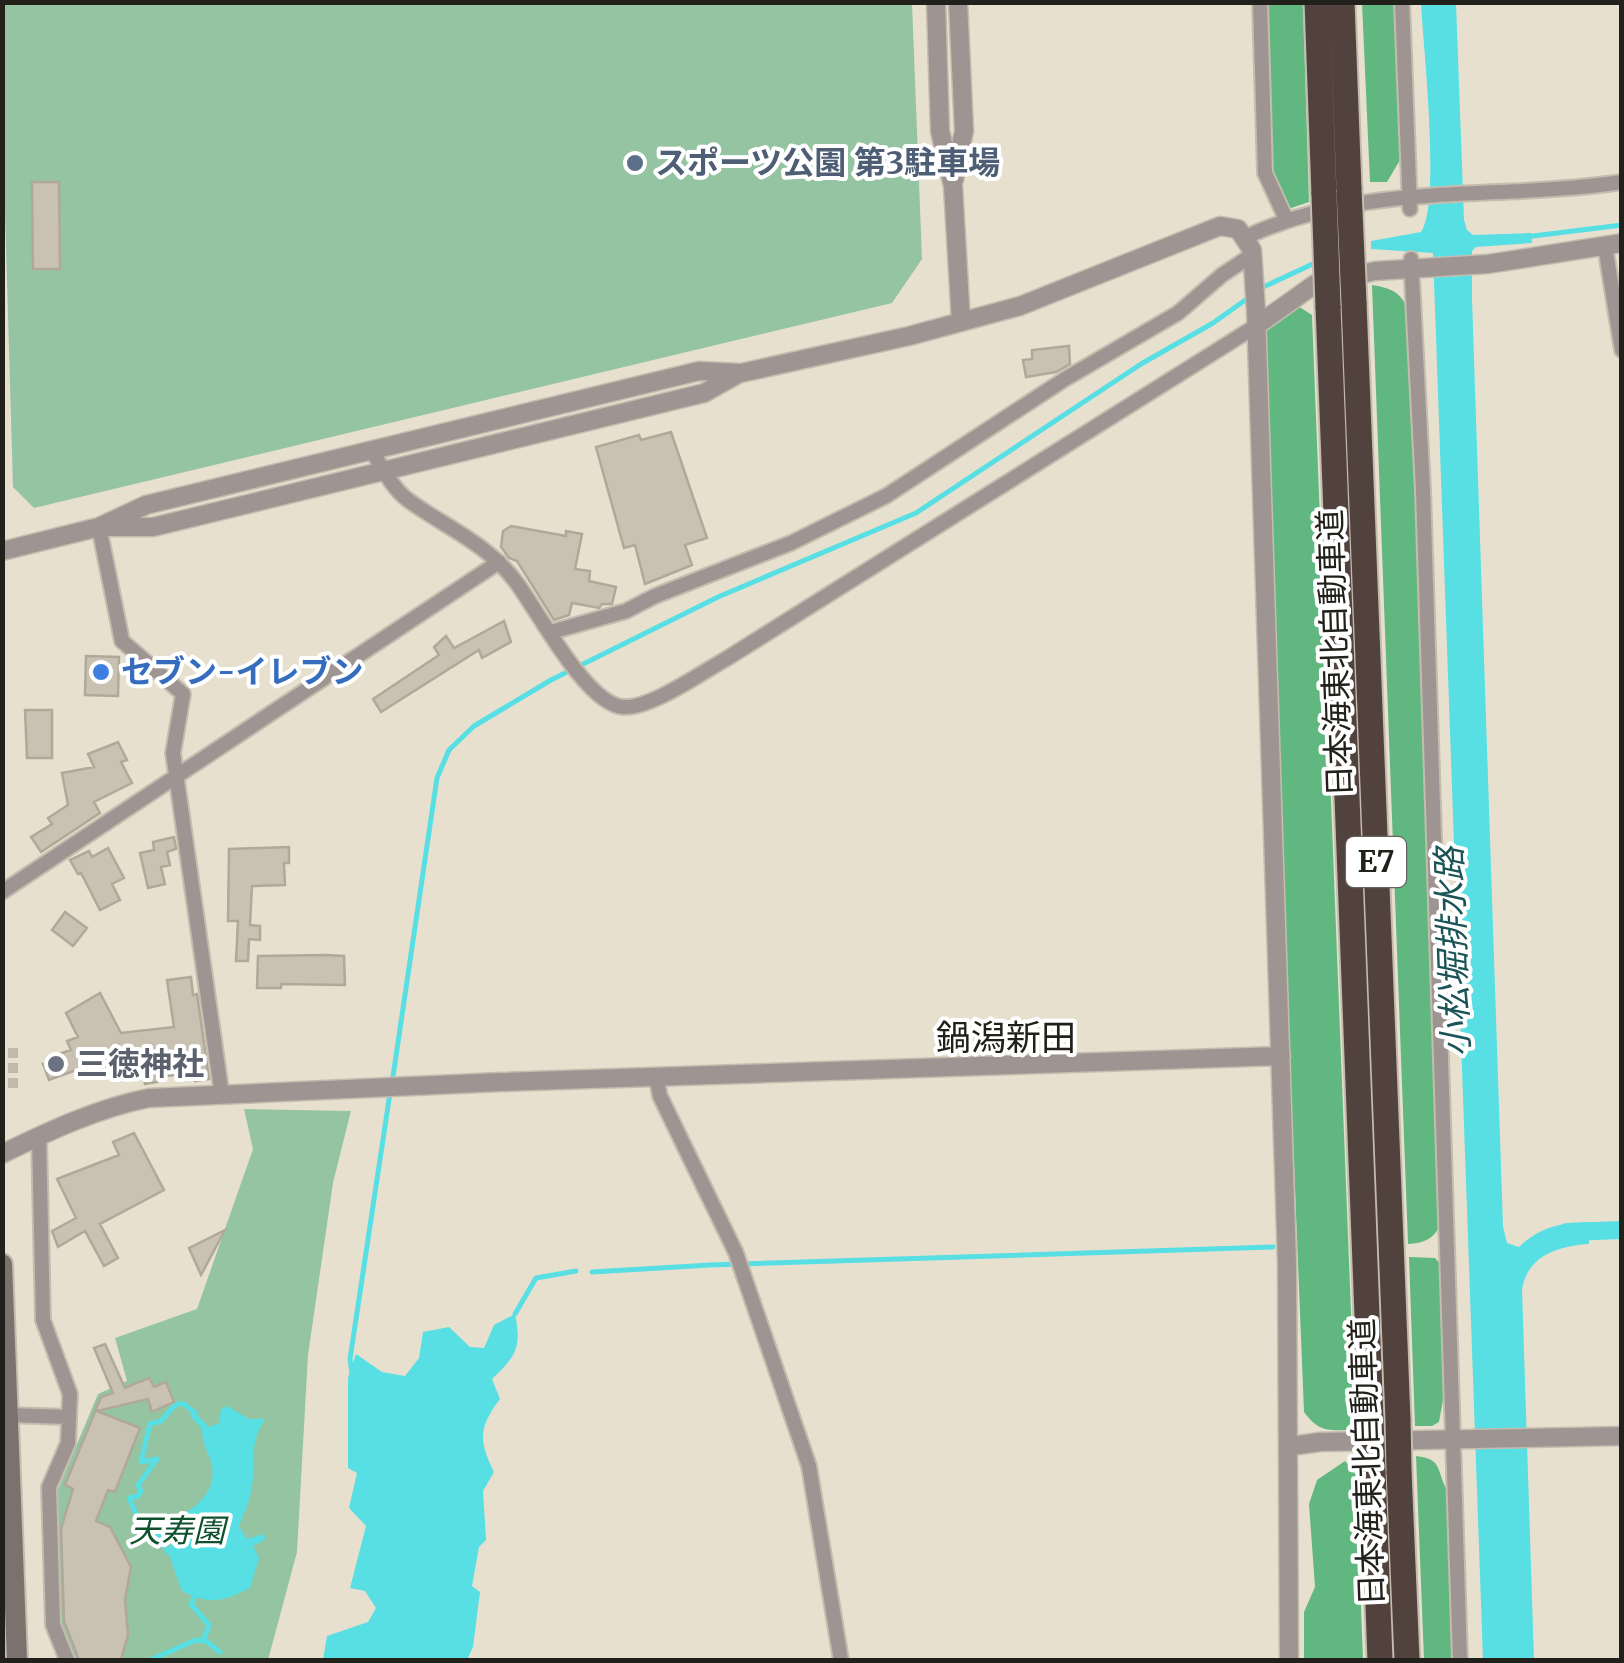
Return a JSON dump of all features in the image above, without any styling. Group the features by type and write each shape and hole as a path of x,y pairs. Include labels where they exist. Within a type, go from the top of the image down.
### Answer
{"highway":[{"name":"日本海東北自動車道","path":"1317,2 1337,192"},
{"name":"日本海東北自動車道","path":"1342,2 1337,192 1371,1419 1386,1471 1407,1660"},
{"name":"日本海東北自動車道","path":"1341,305 1398,1420 1386,1471 1380,1660"}],"main road":[{"path":"2,1264 16,1660"}],"street":[{"path":"936,2 940,131 952,186 961,322"},
{"path":"952,186 964,131 958,2"},
{"path":"1260,2 1265,173 1286,219"},
{"path":"1402,2 1414,200"},
{"path":"553,635 626,611 791,543 886,496 1064,379 1178,314 1286,219 1342,204 1528,193 1622,182"},
{"path":"100,527 153,528 704,393 741,373 1020,306 1220,226 1238,229 1251,252 1256,318 1291,1446 1290,1660"},
{"path":"372,451 406,499 499,562 582,678 606,702 623,707 642,704 726,659 1256,318 1315,284 1416,265 1477,265 1613,244 1622,350"},
{"path":"1416,265 1458,1441 1460,1660"},
{"path":"2,551 100,527 146,505 700,370 741,373"},
{"path":"100,527 122,641 183,694 173,753 222,1096"},
{"path":"2,892 499,562"},
{"path":"2,1154 124,1103 150,1098 656,1076 1280,1056"},
{"path":"656,1076 660,1096 736,1253 808,1466 841,1660"},
{"path":"39,1136 43,1320 70,1394 68,1443 49,1487 53,1624 67,1660"},
{"path":"8,1415 69,1418"},
{"path":"1291,1446 1320,1442 1622,1436"}],"green space":[{"path":"2,3 912,3 922,259 892,303 34,508 13,487"},
{"path":"1259,3 1303,3 1309,202 1288,209 1268,180"},
{"path":"1362,3 1395,3 1400,160 1387,182 1370,182"},
{"path":"1372,285 1398,294 1410,317 1442,1215 1431,1237 1408,1244"},
{"path":"1298,306 1312,315 1355,1415 1346,1430 1322,1428 1304,1412 1261,345 1271,322"},
{"name":"天寿園","path":"244,1109 351,1111 333,1183 308,1355 297,1552 268,1660 76,1660 60,1623 54,1499 98,1394 127,1381 115,1338 197,1309 253,1149"},
{"path":"1409,1257 1435,1258 1443,1267 1443,1400 1439,1422 1432,1426 1415,1426"},
{"path":"1416,1456 1435,1463 1447,1490 1454,1660 1424,1660"},
{"path":"1345,1461 1356,1475 1363,1660 1304,1660 1304,1612 1315,1587 1309,1504 1317,1480"}],"water":[{"path":"1421,3 1456,3 1467,230 1473,235 1531,233 1532,243 1476,247 1472,251 1472,299 1503,1227 1507,1243 1519,1247 1552,1227 1590,1222 1589,1244 1546,1254 1531,1268 1522,1289 1534,1660 1483,1660 1433,253 1371,249 1371,241 1421,232 1427,216 1430,158"},
{"path":"515,1314 515,1351 492,1379 500,1399 484,1427 486,1452 494,1472 483,1491 486,1540 479,1547 472,1586 480,1592 473,1647 467,1660 323,1660 327,1636 368,1622 376,1608 365,1591 350,1588 366,1526 349,1508 357,1473 348,1468 348,1378 356,1354 382,1372 405,1376 419,1358 423,1332 449,1327 470,1347 484,1348 494,1325"},
{"path":"227,1406 249,1419 265,1419 256,1439 252,1485 239,1526 247,1539 263,1534 266,1539 253,1546 259,1558 250,1588 224,1599 209,1600 182,1591 168,1552 174,1532 172,1518 197,1504 212,1481 202,1429 189,1415 195,1413 209,1427 219,1423 221,1409"}],"building":[{"path":"32,182 59,182 60,269 33,269"},
{"path":"1069,346 1070,364 1056,372 1026,377 1023,360 1032,359 1032,350"},
{"path":"671,432 707,538 685,545 692,565 645,584 635,545 624,548 596,447 639,435 641,440"},
{"path":"511,526 566,536 566,531 582,534 575,569 590,571 589,581 616,587 612,604 599,608 572,603 569,615 554,620 517,561 509,558 501,547 503,531"},
{"path":"504,621 511,642 482,658 479,650 381,712 373,699 439,655 434,647 446,636 454,648"},
{"path":"86,656 119,657 118,696 85,695"},
{"path":"25,710 52,710 52,758 27,758"},
{"path":"118,742 127,760 121,762 132,783 94,802 100,813 41,852 31,837 52,824 48,818 68,805 62,773 94,767 88,754"},
{"path":"174,837 176,849 167,852 170,865 161,867 165,884 148,888 140,853 154,850 153,842"},
{"path":"289,847 289,863 284,863 285,885 252,886 250,925 260,926 260,940 249,939 248,961 236,961 238,921 228,921 229,849"},
{"path":"108,848 124,878 112,884 120,900 100,910 70,860 89,851 92,857"},
{"path":"65,912 87,928 73,946 52,930"},
{"path":"258,956 344,956 345,985 281,984 281,988 257,988"},
{"path":"191,977 209,1079 195,1081 194,1073 157,1077 157,1082 145,1084 143,1074 113,1076 113,1063 82,1076 79,1069 49,1080 43,1064 48,1063 47,1058 71,1050 67,1041 78,1037 66,1013 100,993 121,1033 174,1027 167,980"},
{"path":"134,1133 164,1190 100,1224 118,1258 104,1266 85,1231 58,1247 52,1231 76,1218 57,1179 119,1155 113,1142"},
{"path":"225,1230 201,1275 189,1248"},
{"path":"105,1344 125,1388 149,1378 154,1387 166,1382 174,1402 152,1412 148,1399 97,1411 140,1428 115,1492 108,1490 96,1521 110,1527 131,1567 125,1599 128,1635 121,1660 79,1660 64,1621 61,1529 73,1489 65,1485 101,1397 113,1393 94,1348"}],"waterway":[{"path":"1525,237 1622,225"},
{"path":"1259,289 1317,262"},
{"path":"392,1083 437,778 449,750 474,726 551,680 718,597 916,513 1251,296"},
{"path":"352,1374 350,1359 390,1093"},
{"path":"1567,1232 1622,1230"},
{"path":"592,1272 1273,1247"},
{"path":"515,1314 536,1278 576,1271"},
{"path":"168,1552 157,1533 143,1529 129,1498 138,1496 138,1485 157,1459 141,1462 150,1424 161,1421 176,1404 184,1404 195,1413"},
{"path":"194,1597 191,1604 209,1625 203,1641"},
{"path":"150,1660 196,1640 206,1641 220,1652"}],"tunnel":[{"path":"13,1047 13,1088"}],"place":[{"name":"スポーツ公園 第3駐車場","path":"635,163"},
{"name":"セブン-イレブン","path":"101,672"},
{"name":"三徳神社","path":"56,1064"}],"district":[{"name":"鍋潟新田","path":"1006,1038"}],"water label":[{"name":"小松堀排水路","path":"1453,952"}]}
